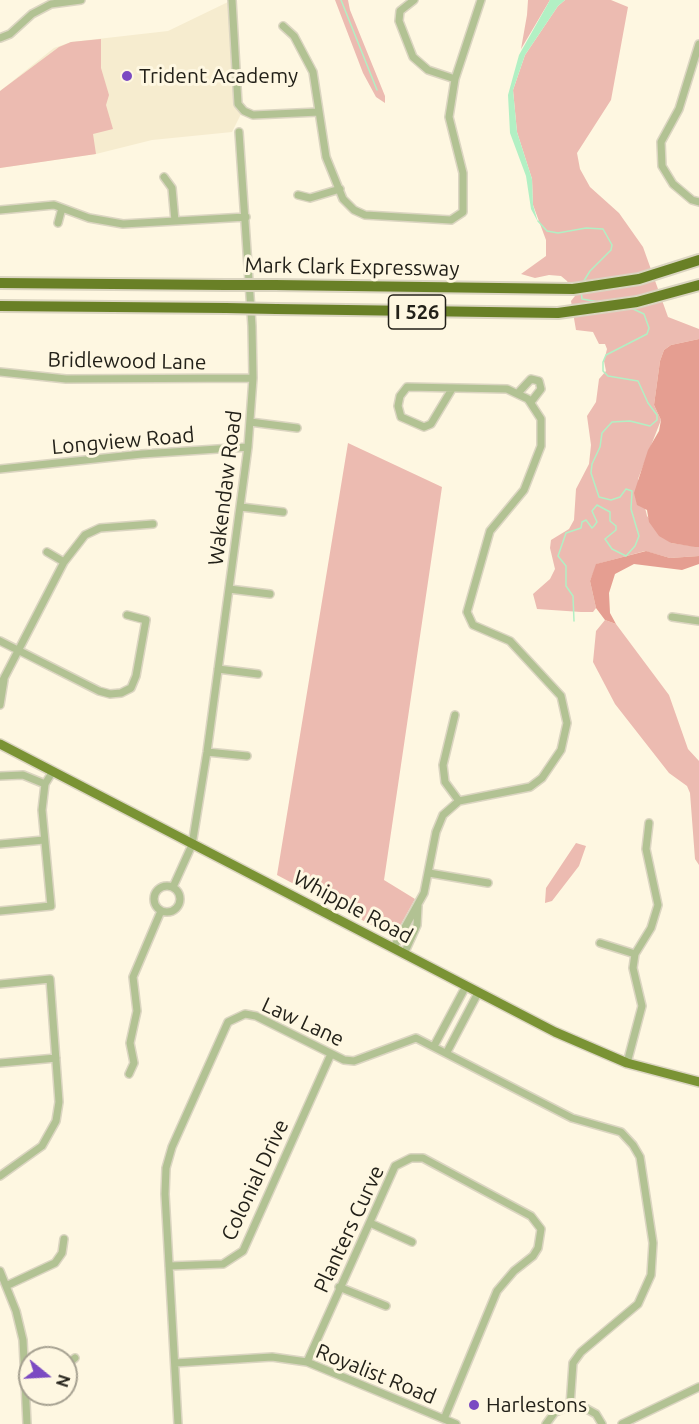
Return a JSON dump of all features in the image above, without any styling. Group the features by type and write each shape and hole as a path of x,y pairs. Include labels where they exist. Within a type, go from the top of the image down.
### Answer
{"highway":[{"name":"Mark Clark Expressway","path":"0,283 551,290 623,281 671,270 699,260"},
{"name":"Mark Clark Expressway","path":"0,306 558,314 637,302 699,285"}],"main road":[{"name":"Whipple Road","path":"0,744 555,1032 627,1063 699,1082"}],"street":[{"path":"0,38 10,34 32,14 51,4 81,0"},
{"path":"232,0 238,104 244,111 253,115 319,112"},
{"path":"414,0 400,11 399,21 413,57 428,70 454,79"},
{"path":"283,26 294,36 308,60 316,84 326,157 344,199 354,210 374,218 451,220 463,212 463,174 449,117 454,79 481,0"},
{"path":"699,44 679,109 661,142 662,166 673,184 692,200 699,202"},
{"name":"Wakendaw Road","path":"173,887 192,845 207,752 248,447 253,378 246,217 239,132"},
{"path":"165,177 172,188 175,221"},
{"path":"298,195 310,198 340,189"},
{"path":"0,210 35,205 62,208 89,218 123,224 246,217"},
{"path":"58,223 62,208"},
{"name":"Bridlewood Lane","path":"0,372 66,379 253,378"},
{"path":"518,393 531,379 538,381 541,389 531,402"},
{"path":"394,947 418,904 429,873 436,831 443,815 459,801 530,787 542,778 561,750 566,737 566,708 561,696 510,641 473,625 467,612 490,531 524,490 541,446 540,419 531,402 507,389 407,387 400,396 398,406 401,417 424,427 431,424 452,389"},
{"path":"250,422 297,428"},
{"name":"Longview Road","path":"0,469 142,454 248,447"},
{"path":"241,507 283,512"},
{"path":"0,686 64,562 85,535 100,528 153,524"},
{"path":"46,552 64,562"},
{"path":"230,588 270,594"},
{"path":"0,641 99,691 110,694 121,693 131,688 136,676 146,620 127,615"},
{"path":"672,617 699,621"},
{"path":"218,669 258,674"},
{"path":"0,705 5,678"},
{"path":"455,715 443,765 445,782 459,801"},
{"path":"207,752 247,756"},
{"path":"0,911 51,906 42,799 45,784 53,771"},
{"path":"0,776 23,775 45,784"},
{"path":"627,1063 642,1006 633,968 635,954 651,928 658,905 646,849 649,823"},
{"path":"0,844 44,840"},
{"path":"429,873 488,883"},
{"path":"164,886 173,887 179,892 179,904 170,912 161,911 154,900 156,891 164,886"},
{"path":"404,954 417,925 418,904"},
{"path":"129,1074 134,1063 130,1043 137,1011 133,977 161,911"},
{"path":"600,944 635,954"},
{"path":"0,984 50,979 58,1112 52,1131 42,1146 0,1176"},
{"path":"434,1046 466,986"},
{"path":"447,1052 478,993"},
{"name":"Law Lane","path":"178,1424 166,1168 172,1147 228,1022 245,1014 255,1016 331,1054 354,1061 416,1038 572,1118 621,1132 633,1145 640,1157 653,1243 649,1281 638,1304 581,1352 573,1363 570,1406"},
{"name":"Colonial Drive","path":"169,1266 223,1264 243,1251 331,1054"},
{"path":"0,1063 56,1058"},
{"name":"Planters Curve","path":"307,1362 395,1166 411,1158 423,1158 531,1216 541,1229 538,1248 533,1256 514,1271 497,1292 444,1419"},
{"path":"370,1223 412,1242"},
{"path":"8,1285 55,1263 62,1253 64,1239"},
{"path":"0,1271 8,1285 24,1346"},
{"path":"339,1287 386,1306"},
{"name":"Royalist Road","path":"175,1363 272,1357 307,1362 456,1424"},
{"path":"622,1424 699,1388"},
{"path":"27,1406 27,1424"},
{"path":"546,1424 555,1412 570,1406 585,1408 596,1414 602,1424"}],"shaded area":[{"path":"335,0 348,0 385,96 385,103 376,97 363,73"},
{"path":"528,0 550,0 521,49 527,15"},
{"path":"550,0 565,0 558,6 525,55 513,90 517,132 532,179 533,205 538,222 531,209 526,176 510,133 508,95 519,55"},
{"path":"565,0 611,0 628,7 611,100 577,153 580,169 590,187 619,213 643,247 668,317 699,329 699,339 671,345 664,350 660,361 654,405 661,420 638,479 647,516 671,543 699,547 699,556 670,558 645,551 597,564 590,581 596,608 593,612 537,609 533,594 550,579 555,569 550,548 551,540 569,529 574,520 576,489 589,464 591,445 587,416 596,402 599,379 606,371 604,361 607,349 605,344 599,344 593,332 576,330 571,301 575,296 567,281 561,276 549,275 535,278 521,274 546,256 546,240 533,205 532,179 517,132 513,90 525,55 558,6"},
{"name":"Trident Academy","path":"228,2 236,106 241,114 232,132 152,140 96,154 0,168 0,91 54,48 71,42 168,31"},
{"path":"101,39 101,68 109,95 106,105 113,129 93,134 96,154 0,168 0,91 59,47 71,42"},
{"path":"699,339 699,547 695,547 671,543 659,536 649,522 647,510 637,505 634,493 648,450 659,431 661,420 654,405 660,361 664,350 671,345"},
{"path":"348,443 442,487 384,880 415,899 394,937 277,875"},
{"path":"646,551 670,558 699,556 699,564 682,570 634,564 615,574 609,593 610,613 616,624 605,620 596,608 590,581 596,564"},
{"path":"605,620 616,624 669,695 688,749 699,761 699,865 695,859 690,793 687,786 669,773 615,704 593,662 596,631"},
{"path":"576,843 586,846 579,866 552,901 545,903 546,888"}],"waterway":[{"path":"341,0 377,90"},
{"path":"538,221 547,231 558,233 586,228 603,229 612,245 611,250 590,271 582,284"},
{"path":"581,291 582,299 599,302"},
{"path":"574,621 573,596 566,586 566,566 558,556 566,533 581,528 582,522 586,520 592,528 597,522 592,511 597,505 610,512 610,521 616,526 616,530 605,539 612,549 626,556 635,546 639,536 631,509 632,491 626,489 620,497 611,500 599,497 591,473 602,433 612,422 630,421 650,426 657,420 657,415 648,403 638,381 608,376 603,371 606,355 647,334 649,328 644,314 631,308"}],"place":[{"name":"Trident Academy","path":"127,76"},
{"name":"Harlestons","path":"474,1405"}]}
